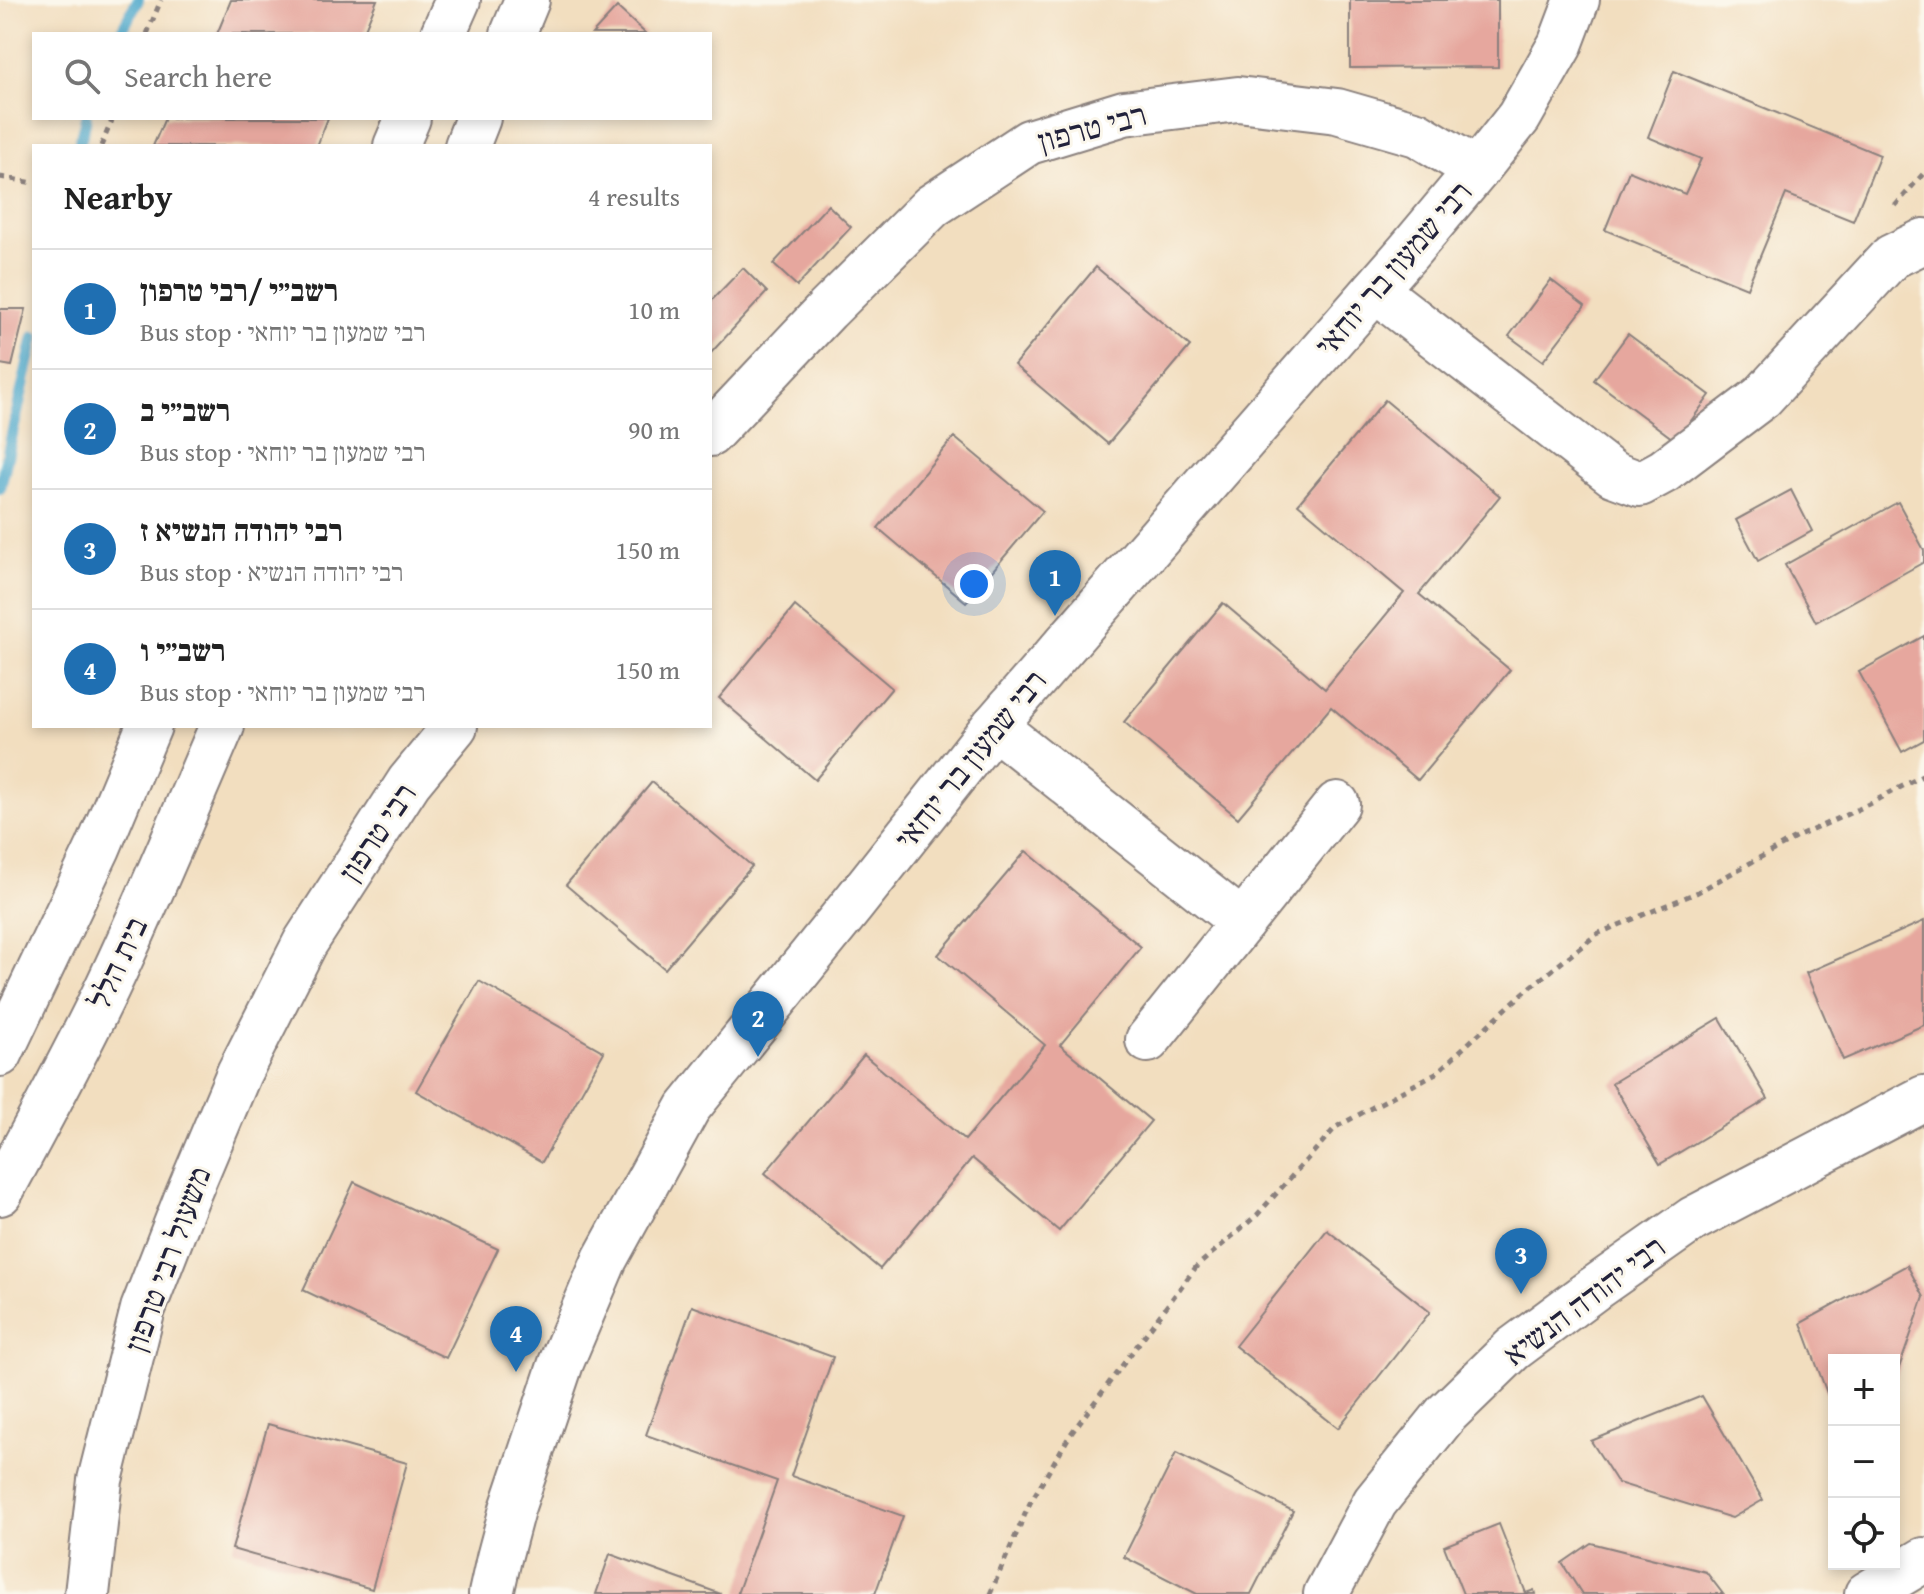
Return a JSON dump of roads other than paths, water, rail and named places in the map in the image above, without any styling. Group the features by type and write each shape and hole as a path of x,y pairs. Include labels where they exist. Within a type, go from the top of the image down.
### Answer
{"street":[{"path":"444,32 458,0"},
{"path":"514,32 527,0"},
{"name":"רבי שמעון בר יוחאי","path":"491,1594 512,1509 561,1363 605,1259 688,1108 994,726 1477,170 1519,117 1560,45 1577,0"},
{"name":"רבי טרפון","path":"712,432 827,310 932,206 1029,142 1124,113 1238,99 1337,111 1417,134 1477,170"},
{"path":"397,144 407,120"},
{"path":"468,144 477,120"},
{"path":"1375,290 1613,474 1640,484 1664,471 1762,397 1891,257 1924,241"},
{"path":"994,726 1242,922"},
{"name":"בית הלל","path":"0,1054 98,848 148,728"},
{"name":"בית הלל","path":"0,1193 106,989 221,728"},
{"name":"רבי טרפון","path":"305,943 409,782 453,728"},
{"path":"1148,1040 1337,804"},
{"name":"משעול רבי טרפון","path":"87,1594 100,1480 143,1309 239,1073 305,943"},
{"name":"רבי יהודה הנשיא","path":"1326,1594 1375,1502 1446,1414 1513,1349 1693,1219 1924,1098"},
{"path":"1867,1594 1924,1560"}],"waterway":[{"path":"121,32 138,0"},
{"path":"80,144 86,120"},
{"path":"0,488 32,346"}],"place":[{"name":"רשב״י /רבי טרפון","path":"1055,616"},
{"name":"רשב״י ב","path":"758,1057"},
{"name":"רבי יהודה הנשיא ז","path":"1521,1294"},
{"name":"רשב״י ו","path":"516,1372"}]}
